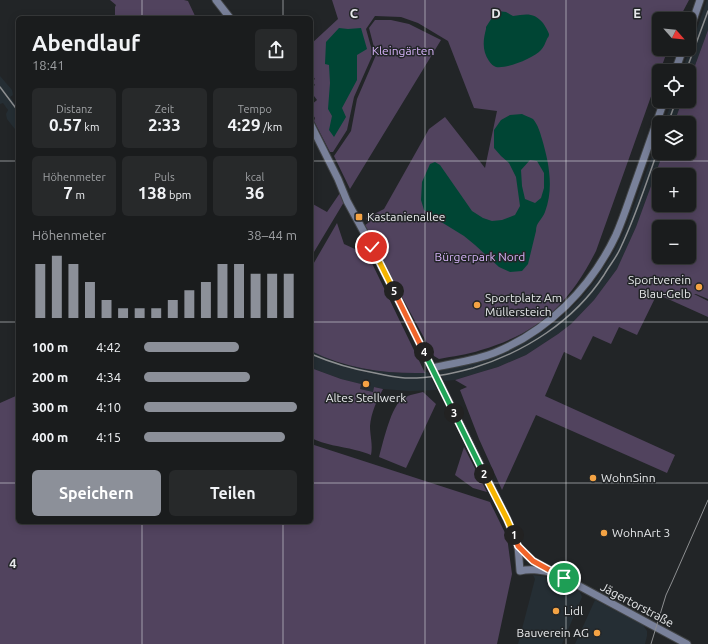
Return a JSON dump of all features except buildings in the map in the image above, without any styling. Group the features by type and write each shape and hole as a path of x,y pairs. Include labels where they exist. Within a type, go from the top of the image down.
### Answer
{"main road":[{"path":"216,0 228,16"},
{"path":"696,12 700,0"},
{"path":"432,368 476,359 507,347 530,335 546,324 577,295 596,270 621,224 662,108"},
{"path":"313,129 338,179 347,201 368,239 507,519 518,546 520,560"},
{"name":"Jägertorstraße","path":"518,546 533,561 687,644"},
{"name":"Jägertorstraße","path":"533,561 520,560 520,571 536,569 555,573"}],"shaded area":[{"path":"708,0 708,30 696,64 684,64 687,56 696,56 696,31"},
{"path":"498,11 506,12 513,16 533,15 540,19 549,34 542,49 533,56 513,65 496,67 492,65 485,53 484,37 486,27"},
{"path":"339,28 361,28 367,49 357,55 357,80 342,108 346,117 334,137 329,130 332,116 328,109 330,83 329,65 325,64 326,42"},
{"path":"0,76 12,90 13,95 10,97 16,104 16,130 7,119 6,114 8,110 3,103 0,104"},
{"path":"669,108 679,108 677,116 667,116"},
{"path":"522,114 533,119 536,124 547,157 550,185 548,203 544,215 537,225 528,264 522,271 510,272 499,267 464,236 424,210 421,200 422,182 430,164 435,162 440,165 472,211 483,218 492,221 502,220 515,215 520,206 516,177 509,163 494,148 494,130 501,120 510,115","holes":["530,160 537,161 544,173 544,188 541,198 535,203 525,199 521,170"]},
{"path":"652,156 652,160 660,160 658,168 652,168 652,183 636,227 617,269 594,300 571,324 526,355 498,367 455,380 444,381 439,371 484,361 505,353 544,331 564,315 596,280 614,252 626,228"},
{"path":"313,352 338,363 370,370 401,373 428,372 437,390 409,391 374,387 373,392 360,389 360,384 313,369"},
{"path":"533,575 550,577 580,592 582,597 562,644 518,644 535,579"},
{"path":"595,600 643,625 647,631 645,644 575,644"}],"green space":[{"path":"110,0 184,0 188,1 195,16 115,16 116,5"},
{"name":"Bürgerpark Nord","path":"332,0 689,0 683,12 652,12 652,56 665,56 663,64 652,64 652,94 596,251 586,270 575,286 550,314 520,335 470,353 439,359 434,356 394,283 365,225 368,223 366,218 384,209 429,129 445,117 485,168 497,111 474,108 448,41 418,23 401,17 375,16 366,29 373,54 354,97 347,130 333,152 330,152 314,121 315,118 313,115 313,103 317,100 313,95 313,86 315,85 313,80 315,79 313,76 313,42 338,19"},
{"name":"Kleingärten","path":"375,20 391,20 409,24 441,40 350,189 334,156 351,131 357,99 376,55 369,28"},
{"path":"708,30 708,299 694,294 708,301 708,317 657,294 637,335 619,327 611,344 593,336 581,360 564,352 545,396 675,455 667,473 536,415 502,490 479,439 460,390 467,387 455,380 498,367 526,355 571,324 594,300 617,269 636,227 652,183 652,212 696,212 696,168 658,168 660,160 696,160 696,116 677,116 679,108 696,108 696,64"},
{"path":"340,193 344,202 313,254 313,204 327,212"},
{"path":"337,223 344,244 368,255 425,373 396,373 367,369 339,362 313,352 313,265"},
{"path":"313,369 341,379 361,384 360,389 373,392 374,387 383,389 375,407 370,426 372,448 371,455 313,439"},
{"path":"423,392 436,404 406,468 379,457 387,428 396,406 405,397"},
{"path":"16,396 16,524 313,524 313,445 490,502 507,537 512,574 497,644 0,644 0,403"},
{"path":"464,447 487,492 473,488 455,475"}],"tram line":[{"path":"651,644 666,595 708,500"}],"railway":[{"path":"689,64 708,11"},
{"path":"0,87 16,108"},
{"path":"671,116 673,108"},
{"path":"313,355 342,365 389,376 401,378 422,378 473,368 529,344 547,333 578,307 592,292 604,275 626,237 654,160"}],"place":[{"name":"Kastanienallee","path":"359,217"},
{"name":"Sportverein Blau-Gelb","path":"699,287"},
{"name":"Sportplatz Am Müllersteich","path":"477,305"},
{"name":"Altes Stellwerk","path":"366,384"},
{"name":"WohnSinn","path":"593,478"},
{"name":"WohnArt 3","path":"604,533"},
{"name":"Lidl","path":"556,611"},
{"name":"Bauverein AG","path":"597,633"}],"route":[{"path":"372,247 507,519 518,546 533,561 564,578"}]}
